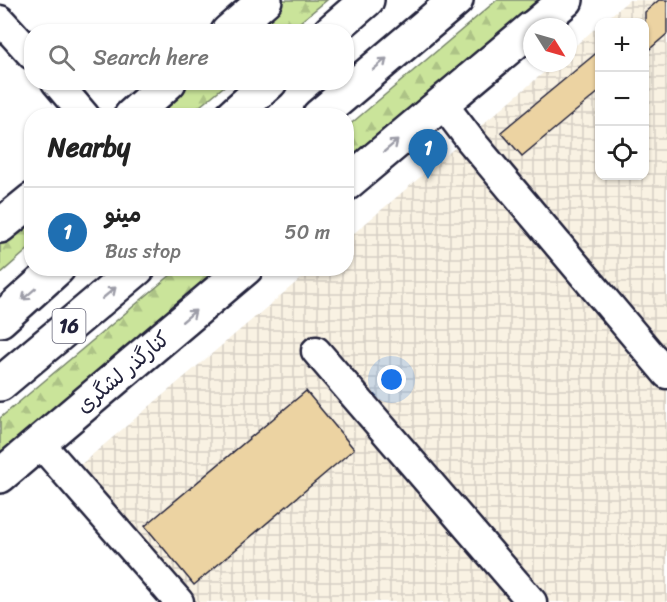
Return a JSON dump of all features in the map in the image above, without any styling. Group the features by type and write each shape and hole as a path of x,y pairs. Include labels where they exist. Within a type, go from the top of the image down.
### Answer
{"main road":[{"path":"339,24 367,0"},
{"path":"354,87 456,0"},
{"path":"545,18 566,0"},
{"path":"237,24 262,1"},
{"path":"354,177 523,36"},
{"path":"140,108 160,90"},
{"path":"241,108 261,90"},
{"path":"329,108 350,90"},
{"path":"0,226 24,206"},
{"name":"16","path":"0,320 49,276"},
{"name":"16","path":"0,384 128,276"},
{"name":"کنارگذر لشگری","path":"0,476 236,276"}],"lane":[{"path":"0,20 24,46"},
{"path":"63,90 79,108"},
{"path":"442,103 471,141 667,374"},
{"path":"316,351 532,602"},
{"path":"39,442 179,602"}],"shaded area":[{"path":"629,0 667,0 667,602 179,602 73,471 304,276 354,276 354,233 544,72 577,72 577,44 595,28 595,180 649,180 649,18 608,18"}],"green space":[{"path":"281,0 327,0 298,24 252,24"},
{"path":"497,0 544,0 354,161 354,121"},
{"path":"174,90 219,90 198,108 152,108"},
{"path":"24,215 24,253 0,274 0,235"},
{"path":"170,276 216,276 0,455 0,418"}],"building":[{"path":"659,0 667,0 667,34 649,50 649,18 645,18 645,12"},
{"path":"595,54 595,95 522,156 501,132 573,72 577,72 577,69"},
{"path":"306,391 354,449 194,585 145,526"}],"place":[{"name":"مینو","path":"428,179"}]}
